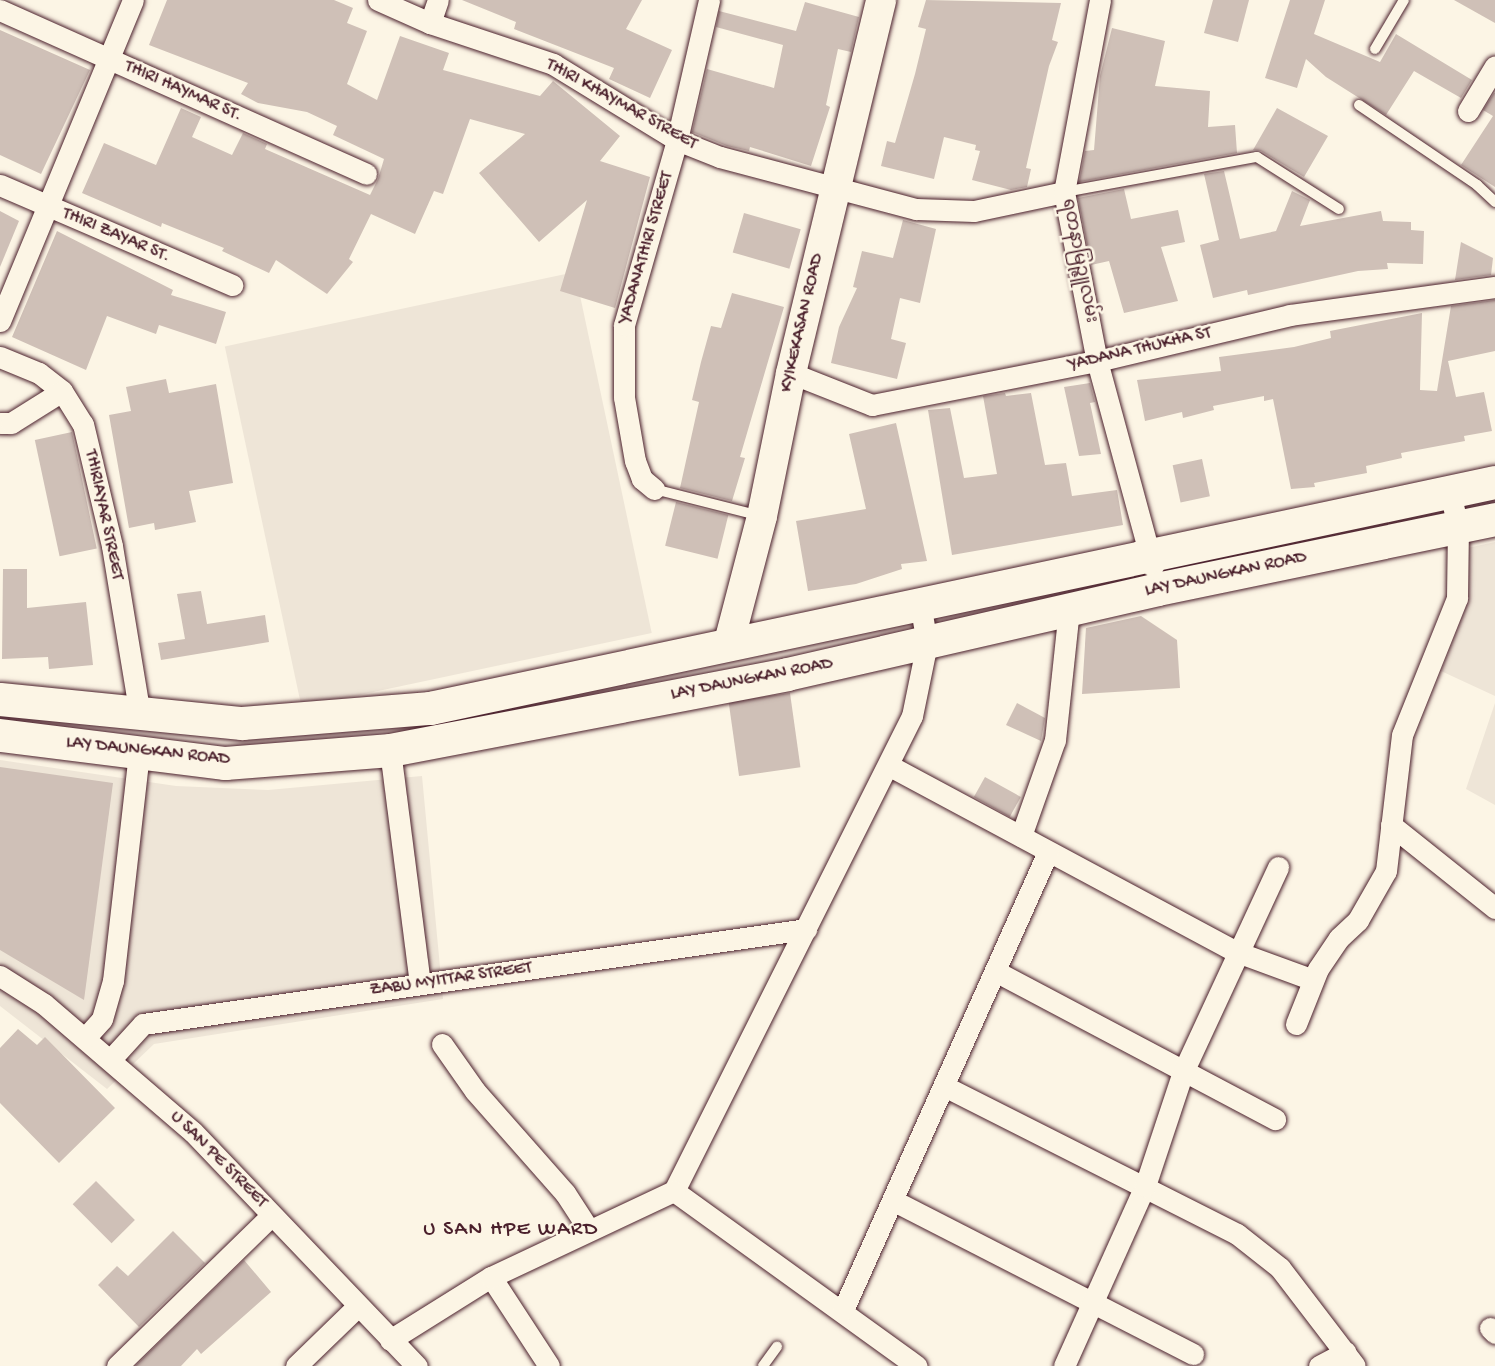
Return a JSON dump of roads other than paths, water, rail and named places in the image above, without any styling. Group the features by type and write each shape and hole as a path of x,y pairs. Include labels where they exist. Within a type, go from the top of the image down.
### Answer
{"main road":[{"name":"LAY DAUNGKAN ROAD","path":"0,699 140,715 242,723 430,708 636,667 1150,554 1495,482"},
{"name":"LAY DAUNGKAN ROAD","path":"0,735 225,763 390,750 436,743 738,683 927,643 1157,589 1495,519"},
{"path":"728,646 738,683"},
{"path":"636,667 643,702"},
{"path":"430,708 436,743"}],"street":[{"path":"0,321 45,206 133,0"},
{"name":"THIRI KHAYMAR STREET","path":"378,0 430,23 553,64 677,140 720,157 916,209 974,211 1064,192"},
{"path":"430,23 438,0"},
{"name":"YADANATHIRI STREET","path":"654,489 642,479 635,461 624,397 621,354 624,325 677,140 709,0"},
{"name":"KYIKEKASAN ROAD","path":"728,646 762,516 791,373 881,0"},
{"name":"ရတနာမြဉ္ဇူလမ်း","path":"1100,0 1064,192 1097,361 1150,554 1157,589"},
{"name":"THIRI HAYMAR ST.","path":"0,10 366,174"},
{"path":"1468,111 1495,66"},
{"name":"THIRI ZAYAR ST.","path":"0,185 232,285"},
{"name":"YADANA THUKHA ST","path":"791,373 872,405 1097,361 1290,315 1495,287"},
{"name":"THIRIAYAR STREET","path":"0,357 39,373 62,391 83,424 112,546 140,715"},
{"path":"0,423 11,423 62,391"},
{"path":"1296,1024 1313,980 1339,938 1358,920 1386,871 1402,735 1457,598 1458,527 1450,492"},
{"path":"390,1340 491,1277 674,1191 912,716 927,643 920,604"},
{"path":"1021,836 1055,740 1069,610"},
{"path":"390,750 420,984"},
{"path":"85,1038 102,1019 114,981 139,752"},
{"path":"888,765 1237,952 1313,980"},
{"path":"1391,825 1495,908"},
{"path":"843,1311 1048,852"},
{"path":"1064,1366 1094,1304 1145,1186 1184,1072 1237,952 1278,867"},
{"name":"ZABU MYITTAR STREET","path":"111,1059 143,1024 806,928"},
{"path":"995,971 1275,1119"},
{"name":"U SAN PE STREET","path":"0,976 111,1059 193,1132 417,1366"},
{"path":"442,1044 475,1091 565,1193 589,1230"},
{"path":"945,1086 1237,1234 1280,1268 1350,1359 1319,1366"},
{"path":"674,1191 917,1366"},
{"path":"894,1201 1193,1354"},
{"path":"117,1366 272,1215"},
{"path":"491,1277 549,1366"},
{"path":"296,1366 358,1306"}],"lane":[{"path":"1375,49 1404,0"},
{"path":"1359,105 1477,185 1495,202"},
{"path":"1064,192 1257,157 1339,209"},
{"name":"YADANATHIRI STREET","path":"654,489 762,516"},
{"path":"763,1366 777,1347"}],"district":[{"name":"U SAN HPE WARD","path":"511,1231"}]}
